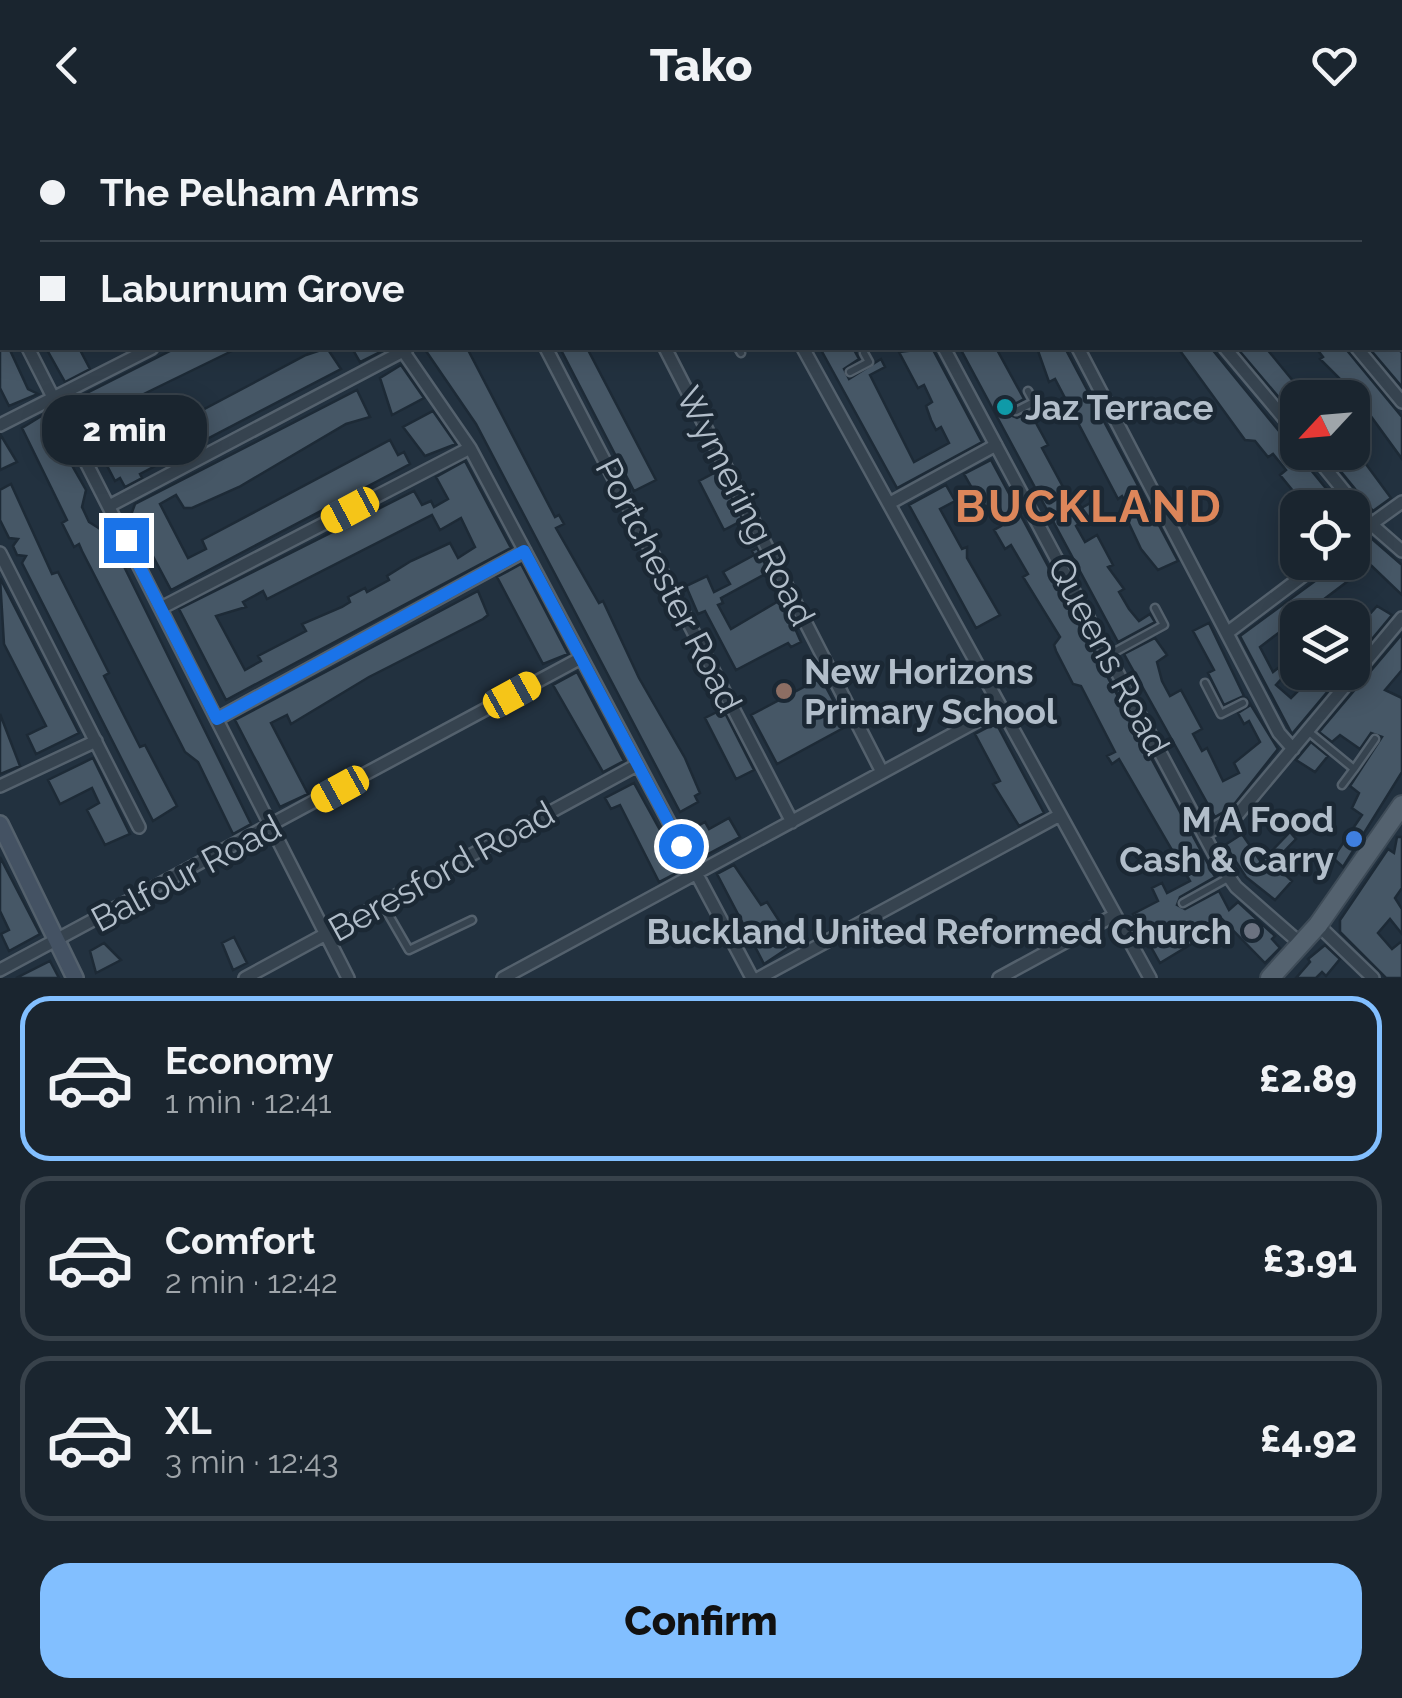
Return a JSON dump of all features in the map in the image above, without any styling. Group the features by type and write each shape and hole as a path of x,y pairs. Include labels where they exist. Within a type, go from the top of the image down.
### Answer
{"main road":[{"path":"1270,978 1318,925 1400,813"}],"street":[{"path":"29,350 348,978"},
{"path":"0,424 148,350"},
{"path":"109,506 403,350"},
{"path":"406,350 470,448 695,873 756,978 1060,815"},
{"name":"Portchester Road","path":"547,350 792,822"},
{"name":"Wymering Road","path":"666,350 882,772"},
{"path":"805,350 1149,977"},
{"name":"Queens Road","path":"945,350 1228,878 1301,944"},
{"path":"1079,350 1227,633 1255,697 1293,749"},
{"path":"1227,350 1280,414"},
{"path":"1359,350 1402,402"},
{"path":"890,503 996,446"},
{"path":"161,608 470,448"},
{"path":"1327,470 1371,524 1402,551"},
{"path":"1371,524 1402,502"},
{"path":"217,719 524,551"},
{"path":"0,553 139,827"},
{"path":"1227,633 1296,580"},
{"path":"1204,835 1238,814 1402,618"},
{"name":"Balfour Road","path":"0,970 581,658"},
{"path":"503,978 1001,708"},
{"path":"0,786 96,741"},
{"name":"Beresford Road","path":"245,978 637,764"},
{"path":"1,830 75,978"},
{"path":"998,978 1115,915"},
{"path":"1318,925 1373,978"}],"lane":[{"path":"850,372 868,362 864,353"},
{"path":"824,385 837,379"},
{"path":"1016,411 1034,402 1028,391"},
{"path":"987,428 999,421"},
{"path":"1109,655 1164,626 1154,608"},
{"path":"1205,683 1221,714 1243,703"},
{"path":"1308,732 1354,769"},
{"path":"1342,785 1375,740"},
{"path":"1182,902 1228,878"},
{"path":"382,904 409,950 472,920"}],"building":[{"path":"0,350 10,350 28,389 38,394 9,406 0,388"},
{"path":"47,350 80,350 90,369 65,382"},
{"path":"172,350 234,350 111,410 137,460 152,452 146,440 306,355 328,350 341,369 140,474 142,478 125,487 120,478 115,481 73,400"},
{"path":"353,350 384,350 360,362"},
{"path":"468,350 555,517 559,515 564,524 556,528 599,603 603,601 639,678 685,758 700,793 695,796 698,802 680,812 476,424 426,351"},
{"path":"561,350 588,350 656,480 634,491"},
{"path":"821,350 854,350 859,359 844,369 849,379 881,359 885,367 870,375 914,462 949,443 941,427 936,430 931,420 926,406 932,402 924,385 918,388 899,352 933,350 982,442 897,488"},
{"path":"961,350 997,350 1024,399 1011,406 1010,415 1017,418 1030,412 1048,445 1042,448 1076,511 1094,501 1099,510 1076,526 1085,542 1097,535 1113,565 1108,567 1124,589 1119,592 1129,609 1139,621 1150,614 1155,622 1118,642"},
{"path":"1038,350 1066,350 1178,561 1158,570 1141,549 1125,515 1131,512 1122,496 1118,499 1055,379 1049,382"},
{"path":"1179,350 1213,350 1280,432 1280,463 1273,454 1268,457 1255,441 1245,440"},
{"path":"1239,350 1268,350 1292,380 1280,380 1280,399"},
{"path":"1318,350 1347,350 1402,417 1402,459 1370,415 1370,380 1341,380 1320,359 1323,357"},
{"path":"1371,350 1400,350 1402,387"},
{"path":"401,365 424,398 392,415 380,378"},
{"path":"357,390 370,417 346,424 239,487 192,508 184,508 176,495 160,504 188,558 206,549 202,540 390,440 398,455 404,452 410,464 171,590 131,515 135,504"},
{"path":"433,411 456,444 425,456 403,427"},
{"path":"43,415 86,490 82,507 89,522 108,534 251,824 233,834 198,762 185,752 79,544 74,547 62,523 67,520 22,428"},
{"path":"0,434 17,462 0,470"},
{"path":"991,460 1215,877 1180,897 1177,905 1185,909 1219,891 1229,910 1238,902 1275,936 1272,939 1280,948 1265,963 1221,918 1189,935 1193,943 1160,963 1142,931 1133,914 1158,901 1152,888 1162,883 1167,893 1190,881 1119,759 1112,764 1107,756 1115,752 1081,686 1073,684 1056,651 1054,645 1060,637 1023,577 1028,574 1011,545 1005,549 994,530 1001,526 992,510 980,502 964,474"},
{"path":"465,461 511,548 226,700 179,609 414,491 422,505 431,501 434,507 448,499 436,477","holes":["432,515 440,530 461,518 475,547 458,558 450,543 411,561 387,576 389,580 367,592 365,588 348,597 350,602 342,607 302,624 306,631 258,656 261,661 245,670 216,616 246,607 243,602 263,591 267,599"]},
{"path":"1286,470 1311,470 1327,490 1292,490 1280,475"},
{"path":"1340,470 1370,470 1391,498 1373,511 1370,490 1356,490"},
{"path":"718,471 743,520 724,530 699,481"},
{"path":"11,484 52,574 58,572 109,673 104,676 140,747 145,745 177,806 153,821 22,563 26,556 17,555 13,546 18,539 9,538 0,520 0,490"},
{"path":"946,485 955,501 940,509 962,549 967,547 967,558 1000,615 976,628 909,505"},
{"path":"1370,539 1402,565 1402,595 1370,564"},
{"path":"757,548 769,572 721,598 723,603 718,605 731,629 782,599 801,642 791,647 788,643 736,670 705,611 698,614 686,586 707,576 714,592 730,584 723,572 754,555 752,551"},
{"path":"521,564 568,654 543,664 497,577"},
{"path":"0,578 79,733 36,754 27,735 46,726 4,644"},
{"path":"1316,580 1349,580 1323,600 1289,600"},
{"path":"478,591 488,615 483,619 369,677 291,724 287,715 271,723 308,794 280,807 235,720"},
{"path":"1377,606 1392,615 1370,641 1370,614"},
{"path":"1280,607 1280,632 1260,647 1273,672 1280,671 1276,685 1291,698 1299,690 1329,690 1292,734 1240,636"},
{"path":"1209,623 1244,696 1224,705 1208,673 1214,670 1193,631"},
{"path":"1402,634 1402,670 1385,690 1402,698 1402,772 1343,867 1333,858 1362,815 1352,808 1359,793 1350,786 1382,737 1371,733 1360,749 1340,735 1332,742 1319,732 1355,690 1370,690 1370,672"},
{"path":"1155,638 1167,655 1157,662 1162,681 1170,696 1181,690 1202,729 1193,734 1202,751 1207,748 1223,781 1239,773 1234,763 1260,742 1249,721 1244,724 1238,713 1249,706 1246,697 1278,749 1232,807 1215,817 1124,654"},
{"path":"577,672 624,761 603,772 553,685"},
{"path":"821,678 847,726 777,764 751,715"},
{"path":"723,709 754,770 736,779 705,718"},
{"path":"0,714 20,766 0,774"},
{"path":"996,723 1044,813 1019,826 993,784 1000,781 975,734"},
{"path":"1311,742 1328,756 1315,772 1296,760"},
{"path":"93,758 130,834 105,845 87,810 99,803 92,788 60,804 48,780"},
{"path":"634,783 682,870 659,882 620,805 611,809 605,798"},
{"path":"729,818 740,837 708,854 694,828 705,822 709,829"},
{"path":"1290,832 1296,839 1273,863 1292,881 1275,900 1246,877 1225,845 1242,834 1261,862"},
{"path":"1397,837 1402,837 1402,888 1395,898 1402,909 1402,934 1390,919 1378,933 1392,949 1402,941 1402,978 1386,978 1340,932 1340,920 1388,849 1394,853"},
{"path":"0,857 40,934 9,951 1,934 9,930 0,911"},
{"path":"734,865 761,905 767,902 794,944 764,964 717,874"},
{"path":"234,937 247,963 233,970 222,943"},
{"path":"104,943 121,960 96,973 90,951"},
{"path":"1325,945 1340,959 1326,976 1322,972 1316,978 1296,978 1310,962 1308,959"},
{"path":"50,961 59,978 16,978"}],"place":[{"name":"Jaz Terrace","path":"1005,407"},
{"name":"New Horizons Primary School","path":"784,691"},
{"name":"M A Food Cash & Carry","path":"1354,839"},
{"name":"Buckland United Reformed Church","path":"1252,931"}],"district":[{"name":"BUCKLAND","path":"1089,506"}],"route":[{"path":"126,540 217,719 524,551 681,846"}]}
